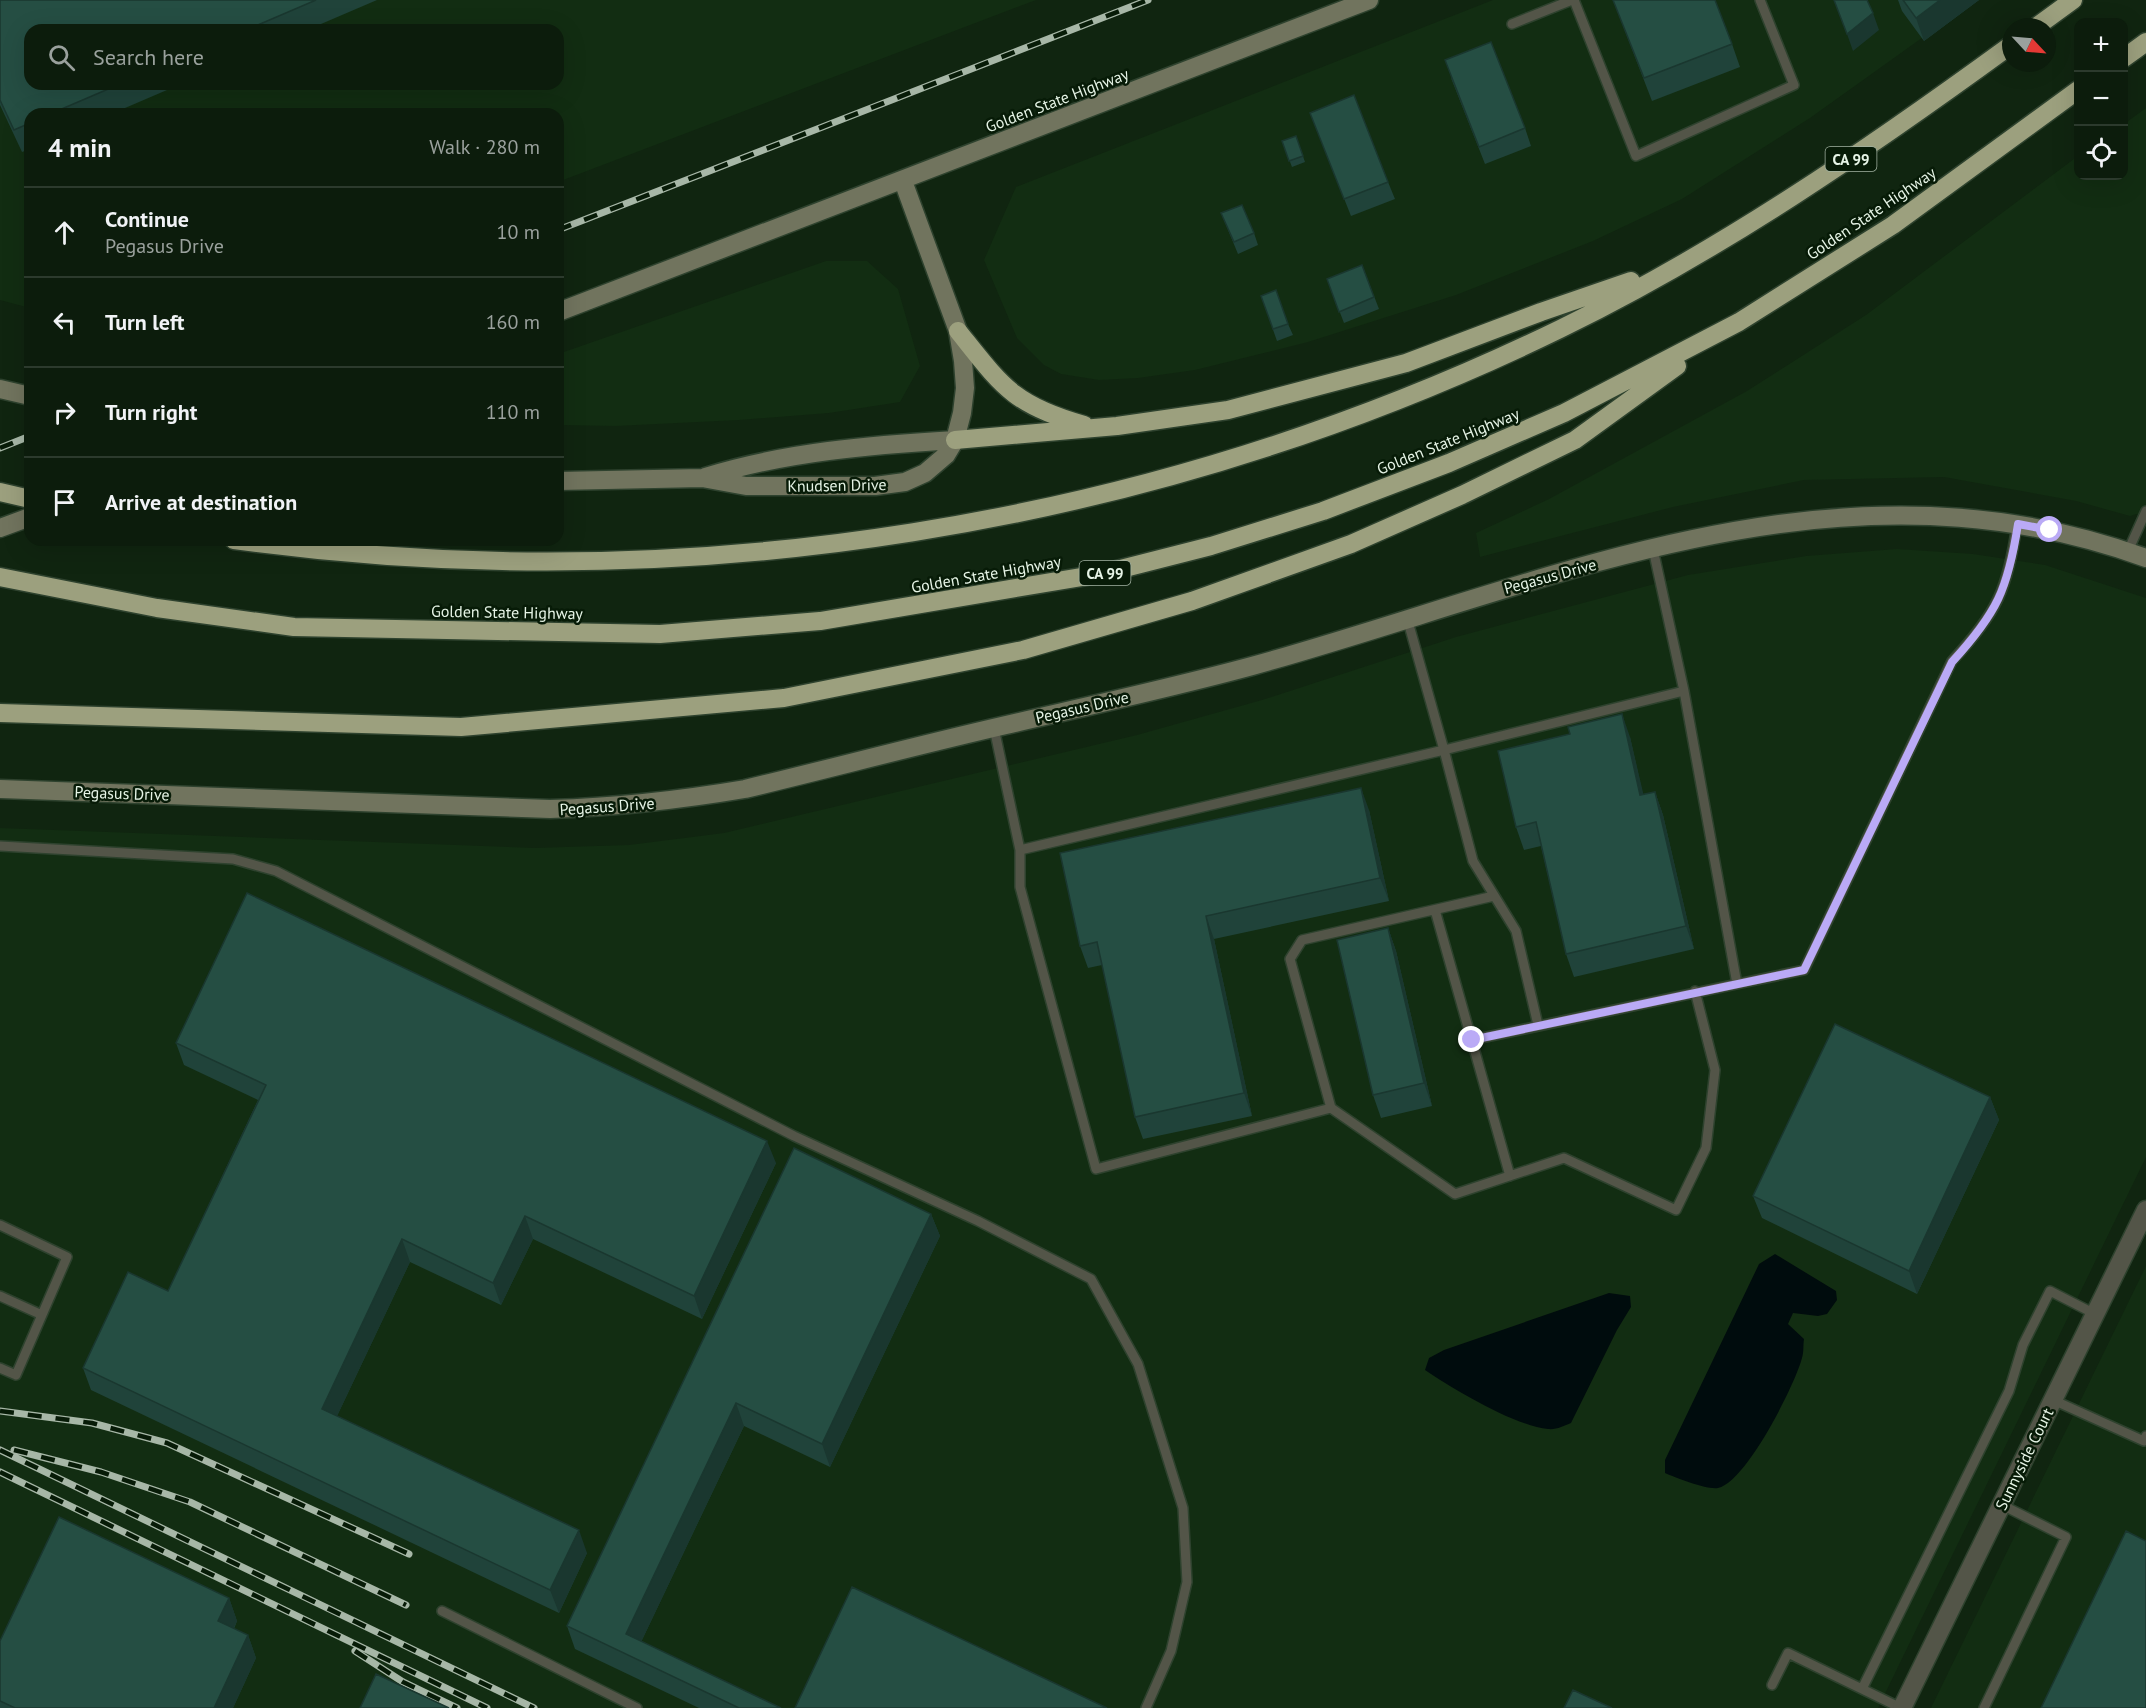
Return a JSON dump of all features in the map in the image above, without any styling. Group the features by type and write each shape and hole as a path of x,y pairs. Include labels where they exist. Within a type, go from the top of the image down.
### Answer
{"highway":[{"path":"2048,18 2073,0"},
{"path":"2128,55 2146,42"},
{"name":"CA 99","path":"281,546 328,552 468,561 615,561 726,556 908,534 1123,490 1274,445 1421,391 1560,329 1684,263 1824,177 2002,51"},
{"name":"Golden State Highway","path":"9,579 157,608 294,627 660,634 820,621 1105,573 1210,546 1323,511 1449,463 1564,413 1739,322 1893,225 2074,94"},
{"path":"955,440 1095,428 1228,410 1406,363 1541,312 1684,263"},
{"path":"0,713 461,727 784,698 1023,650 1192,601 1351,544 1462,495 1575,440 1739,322"},
{"path":"958,331 1010,393 1046,413 1095,428"},
{"path":"0,492 24,498"}],"street":[{"name":"Golden State Highway","path":"564,310 1369,0"},
{"name":"Knudsen Drive","path":"564,482 702,478 746,486 875,486 905,482 926,473 946,455 955,440 965,388 958,331 903,181"},
{"path":"0,389 24,395"},
{"name":"Knudsen Drive","path":"702,478 746,464 788,457 955,440"},
{"name":"Pegasus Drive","path":"0,789 550,809 615,807 681,800 746,789 1254,665 1529,581 1653,549 1810,518 1864,514 1915,514 2018,524 2079,537 2146,558"},
{"path":"0,528 24,519"},
{"name":"Sunnyside Court","path":"1902,1708 2146,1210"}],"lane":[{"path":"1512,24 1573,0 1636,156 1794,85 1760,0"},
{"path":"2128,551 2146,511"},
{"path":"1472,1040 1695,991 1804,970 1952,662 1981,630 2001,597 2018,524"},
{"path":"1653,549 1684,691 1737,984"},
{"path":"1407,618 1473,861 1516,931 1538,1025"},
{"path":"1020,850 1684,691"},
{"path":"994,728 1020,850 1020,887 1096,1169 1331,1108"},
{"path":"0,846 233,858 276,871 794,1136 978,1221 1091,1279 1138,1364 1183,1508 1187,1582 1171,1651 1146,1708"},
{"path":"1494,896 1302,940 1290,959 1331,1108 1455,1194 1564,1158 1676,1210 1706,1148 1715,1070 1695,991"},
{"path":"1435,910 1510,1176"},
{"path":"0,1224 67,1257 16,1375 0,1368"},
{"path":"1862,1689 2008,1391 2023,1345 2049,1291 2095,1314"},
{"path":"0,1296 42,1315"},
{"path":"2053,1400 2144,1441 2146,1436"},
{"path":"1984,1708 2066,1537 2002,1505"},
{"path":"442,1611 637,1708"},
{"path":"1772,1685 1788,1653 1902,1708"}],"shaded area":[{"path":"0,0 1036,0 564,180 564,108 24,108 24,306 0,300"},
{"path":"1493,0 1975,0 1810,118 1682,199 1593,241 1456,295 1308,342 1195,370 1138,378 1099,380 1061,374 1044,365 1017,338 984,260 1016,187"},
{"path":"2146,108 2146,517 2136,514 2130,516 2076,501 1944,477 1804,480 1673,507 1480,557 1476,533 1549,499 1747,391 1866,315 2074,159 2074,180 2128,180 2128,121"},
{"path":"826,261 867,261 898,289 920,366 900,402 829,413 739,420 616,426 564,425 564,352"},
{"path":"1897,549 1973,554 2045,565 2146,598 2146,1157 1878,1708 0,1708 0,828 534,848 629,845 724,833 1137,735 1262,700 1456,637 1688,575 1806,556"},
{"path":"1775,1254 1836,1291 1837,1300 1827,1314 1818,1316 1793,1313 1788,1324 1804,1339 1803,1356 1780,1409 1742,1469 1729,1482 1718,1488 1691,1483 1665,1473 1665,1460 1759,1264"},
{"path":"2146,1266 2146,1708 1931,1708"},
{"path":"1609,1293 1630,1296 1631,1307 1617,1330 1571,1423 1548,1429 1519,1421 1451,1387 1425,1370 1429,1358 1444,1350"}],"building":[{"path":"0,0 316,0 260,24 24,24 24,90 106,90 64,108 24,108 24,126 14,130 0,100"},
{"path":"1613,0 1715,0 1732,44 1644,78"},
{"path":"1834,0 1867,0 1873,13 1847,34"},
{"path":"1903,0 1940,0 1916,18"},
{"path":"1491,42 1525,128 1479,147 1445,60"},
{"path":"1354,95 1388,182 1344,199 1310,113"},
{"path":"1296,136 1303,156 1289,161 1282,141"},
{"path":"1242,205 1254,233 1234,242 1221,213"},
{"path":"1362,265 1374,297 1339,312 1327,279"},
{"path":"1276,290 1288,324 1273,329 1261,296"},
{"path":"1622,714 1640,795 1655,792 1686,926 1566,954 1536,822 1516,827 1498,751 1570,734 1568,727"},
{"path":"1361,788 1380,878 1206,916 1244,1093 1135,1117 1097,942 1080,946 1060,853"},
{"path":"247,893 767,1141 694,1296 525,1216 493,1283 402,1239 322,1409 579,1530 550,1590 83,1368 128,1272 168,1291 266,1085 176,1043"},
{"path":"1388,928 1424,1083 1373,1095 1337,940"},
{"path":"1835,1024 1990,1097 1909,1271 1753,1196"},
{"path":"794,1148 931,1214 822,1444 736,1403 626,1634 781,1708 739,1708 567,1626"},
{"path":"59,1517 229,1598 218,1621 248,1635 214,1708 15,1708 0,1701 0,1641"},
{"path":"2126,1531 2146,1541 2146,1708 2041,1708"},
{"path":"852,1587 1107,1708 795,1708"},
{"path":"376,1674 449,1708 360,1708"},
{"path":"1573,1690 1612,1708 1564,1708"}],"railway":[{"path":"564,228 1148,0"},
{"path":"0,448 24,438"},
{"path":"0,1411 92,1423 167,1443 409,1554"},
{"path":"0,1450 534,1708"},
{"path":"14,1450 101,1472 190,1502 406,1605"},
{"path":"0,1472 487,1708"},
{"path":"355,1651 403,1682 457,1708"}],"route":[{"path":"1472,1040 1695,991 1804,970 1952,662 1981,630 2001,597 2018,524 2050,530"}]}
